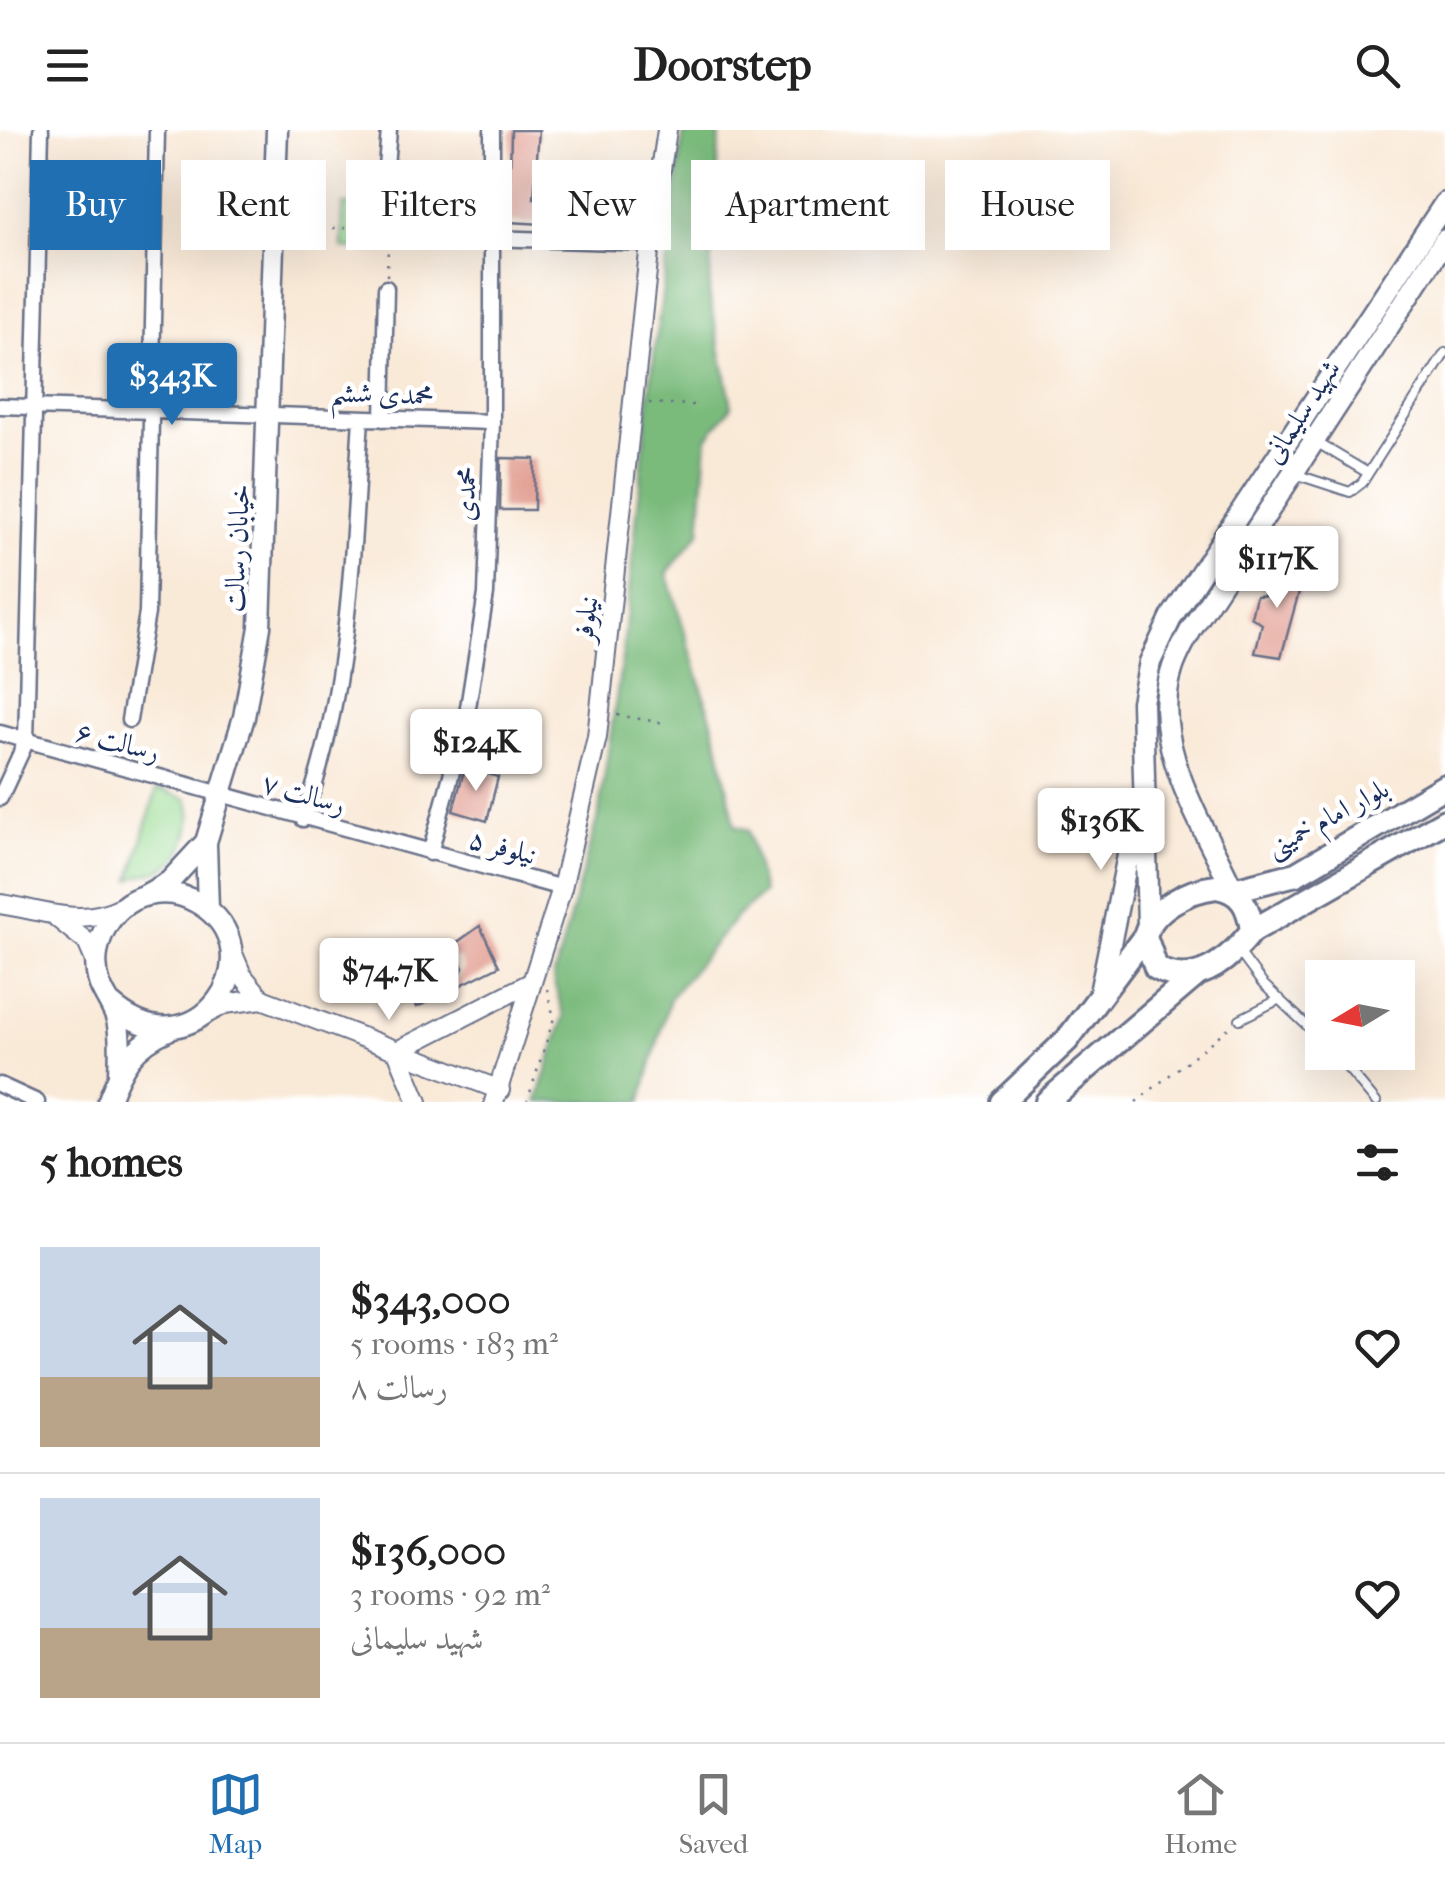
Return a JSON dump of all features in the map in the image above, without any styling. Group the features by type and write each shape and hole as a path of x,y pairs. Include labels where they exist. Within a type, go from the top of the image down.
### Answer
{"highway":[{"name":"بلوار امام خمینی","path":"1233,890 1296,874 1445,786"},
{"path":"1047,1102 1195,976 1244,940 1445,821"},
{"path":"1002,1102 1067,1040 1166,907 1205,888 1233,890 1250,916 1244,940"},
{"path":"1146,931 1156,968 1170,976 1195,976"}],"main road":[{"name":"خیابان رسالت","path":"276,160 277,130"},
{"path":"1146,931 1142,702 1150,662 1172,616 1306,436 1445,203"},
{"name":"شهید سلیمانی","path":"1306,436 1445,240"},
{"name":"خیابان رسالت","path":"206,842 223,795 260,627 274,250"},
{"name":"شهید سلیمانی","path":"1233,890 1180,772 1166,704 1172,670 1192,628 1285,468"},
{"path":"1100,993 1130,858 1142,759"},
{"path":"119,1073 118,1022 96,964 104,931 124,906 169,882 206,842"},
{"path":"206,842 208,909"},
{"path":"108,1102 119,1073 145,1040 192,1024 210,1012 224,994 231,972 231,949 223,927 208,909 188,897 166,893 144,896"},
{"path":"111,1004 128,1019 170,1029"}],"street":[{"path":"0,798 26,742 41,130"},
{"path":"129,720 148,613 158,130"},
{"path":"387,160 389,130"},
{"name":"محمدی","path":"491,160 492,130"},
{"name":"نیلوفر","path":"663,160 667,130"},
{"name":"محمدی","path":"430,852 466,720 481,644 492,422 490,250"},
{"name":"نیلوفر","path":"497,1096 562,888 601,712 649,250"},
{"path":"383,419 386,288"},
{"name":"محمدی ششم","path":"0,406 492,422"},
{"path":"303,819 316,784 334,701 350,581 362,419"},
{"name":"رسالت ۶","path":"0,733 223,795"},
{"name":"رسالت ۷","path":"223,795 430,852"},
{"name":"نیلوفر ۵","path":"430,852 562,888"},
{"path":"0,904 56,918 91,917 124,906"},
{"path":"56,918 87,942 96,964"},
{"path":"231,949 242,975 262,999 396,1051 497,1096"},
{"path":"396,1051 532,982"},
{"path":"210,1012 262,999"},
{"path":"396,1051 418,1102"},
{"path":"0,1085 38,1102"}],"lane":[{"path":"1285,468 1350,492 1368,473 1445,353"},
{"path":"1306,436 1368,473"},
{"path":"1244,940 1280,999 1305,1023"},
{"path":"1240,1019 1280,999"},
{"path":"1349,1070 1376,1102"}],"path":[{"path":"386,288 389,250"},
{"path":"634,403 692,405"},
{"path":"601,712 664,722"},
{"path":"1136,1102 1240,1019"}],"green space":[{"path":"684,130 720,130 718,160 691,160 691,250 712,250 709,294 732,406 707,438 700,532 667,573 717,738 735,826 748,830 763,893 736,917 670,998 641,1102 537,1102 564,1017 553,979 599,812 622,659"},
{"path":"343,205 346,205 346,248 342,248"},
{"path":"157,788 187,799 188,834 181,852 169,865 131,879"}],"building":[{"path":"511,130 539,130 537,160 532,160 532,223 512,222"},
{"path":"501,458 535,459 534,510 500,510"},
{"path":"1281,565 1305,570 1281,657 1255,653 1262,624 1251,617 1256,596 1271,595"},
{"path":"465,767 498,777 487,821 453,811"},
{"path":"480,926 499,966 417,1007 397,968 437,958 437,979 455,987 463,968 459,958 442,953"}]}
